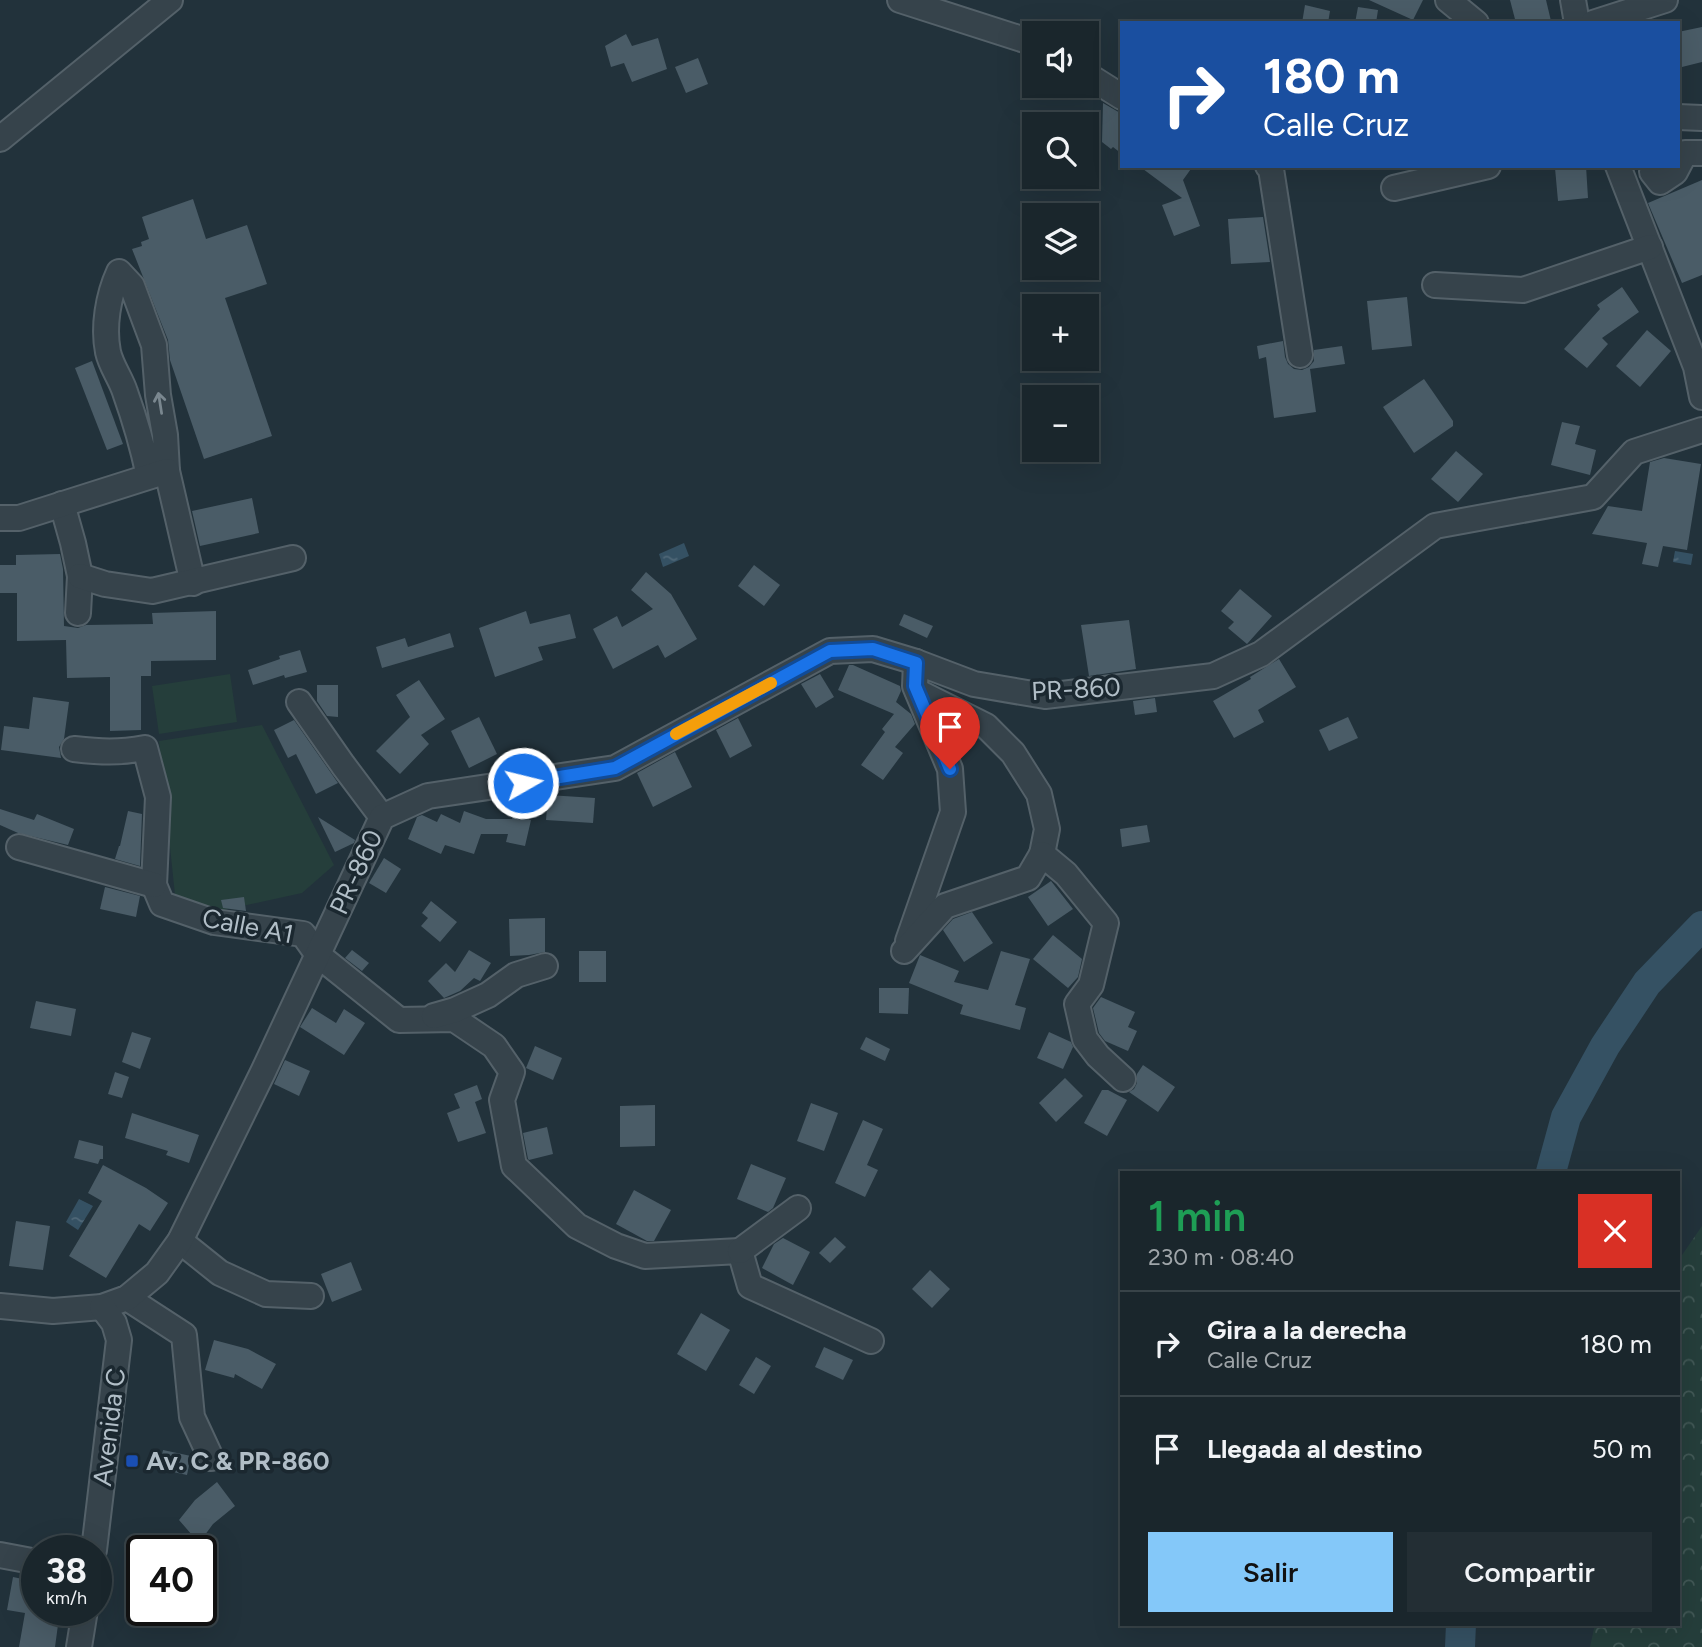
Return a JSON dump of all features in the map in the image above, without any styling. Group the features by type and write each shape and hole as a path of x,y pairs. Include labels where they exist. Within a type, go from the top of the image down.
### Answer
{"street":[{"path":"0,139 170,0"},
{"path":"900,0 1022,39"},
{"path":"1448,0 1474,21"},
{"path":"1573,0 1577,21"},
{"path":"1599,21 1665,0"},
{"path":"1099,83 1120,96"},
{"path":"1680,117 1702,118"},
{"path":"1680,162 1685,153 1702,152"},
{"path":"1270,168 1300,355"},
{"path":"1394,188 1479,168"},
{"path":"1619,168 1696,367 1702,397"},
{"path":"1656,168 1652,172 1660,182 1677,168"},
{"path":"1435,285 1523,290 1650,247"},
{"path":"158,474 165,435 154,345 132,286 119,272 111,290 106,330 108,354 125,390 142,444 158,474 193,583"},
{"name":"PR-860","path":"0,1306 53,1311 102,1307 127,1298 157,1273 180,1241 263,1072 382,817 428,796 615,768 830,651 873,649 974,684 1045,696 1213,676 1261,654 1435,526 1593,497 1634,452 1702,430"},
{"path":"0,518 19,518 158,474"},
{"path":"62,504 80,576 78,613"},
{"path":"80,576 105,584 152,591 293,558"},
{"path":"916,663 915,686 950,769 953,812 905,951 945,906 1028,878 1042,854 1046,829 1039,794 1013,753 986,726 918,692"},
{"path":"299,702 382,817"},
{"path":"19,847 154,885 158,797 145,748 124,752 74,749"},
{"path":"1042,854 1066,874 1106,923 1091,985 1077,1004 1085,1039 1098,1056 1123,1079"},
{"name":"Calle A1","path":"154,885 163,904 214,922 303,934 318,955 399,1020 454,1019 494,1046 512,1072 502,1100 514,1166 577,1226 616,1246 645,1256 740,1251"},
{"path":"424,1020 488,995 516,975 545,966"},
{"path":"798,1208 740,1251 750,1286 871,1341"},
{"path":"180,1241 220,1273 266,1294 311,1296"},
{"path":"127,1298 184,1335 192,1417 211,1458"},
{"name":"Avenida C","path":"96,1535 119,1340 114,1323 102,1307"},
{"path":"0,1555 21,1559"},
{"path":"79,1647 82,1626"}],"green space":[{"path":"230,674 237,722 159,734 152,686"},
{"path":"262,725 334,865 302,893 219,911 175,895 159,741"},
{"path":"1702,1226 1702,1647 1590,1647 1595,1626 1680,1626 1680,1258"}],"water":[{"path":"684,543 689,556 663,567 659,554"},
{"path":"1675,551 1693,554 1691,565 1673,562"},
{"path":"79,1199 93,1206 78,1230 66,1222"}],"building":[{"path":"1369,0 1423,0 1413,20"},
{"path":"1510,0 1546,0 1551,21 1515,21"},
{"path":"1305,5 1330,11 1328,21 1302,21"},
{"path":"1358,7 1378,10 1376,21 1355,21"},
{"path":"1702,27 1702,62 1680,68 1680,32"},
{"path":"626,34 632,46 658,38 667,69 632,82 624,63 611,67 605,46"},
{"path":"698,58 708,84 686,93 675,67"},
{"path":"1103,103 1120,113 1120,152 1102,142"},
{"path":"1142,168 1192,168 1183,180 1200,226 1174,236 1162,205 1182,198"},
{"path":"1555,168 1586,168 1588,198 1558,201"},
{"path":"1702,180 1702,275 1682,283 1648,203"},
{"path":"193,199 206,239 247,225 267,284 225,298 272,436 204,459 170,360 168,340 132,249 142,246 141,242 149,239 142,217"},
{"path":"1263,217 1270,262 1231,264 1228,219"},
{"path":"1622,287 1639,312 1602,338 1608,344 1587,368 1564,349 1600,309 1597,305"},
{"path":"1407,297 1412,346 1372,350 1367,301"},
{"path":"1647,330 1671,351 1640,387 1616,366"},
{"path":"1283,341 1288,364 1294,369 1302,370 1314,361 1314,350 1342,346 1345,364 1310,369 1316,412 1274,418 1266,357 1259,359 1257,346"},
{"path":"92,361 123,444 107,450 75,368"},
{"path":"1424,379 1453,421 1453,426 1414,453 1383,407"},
{"path":"1562,422 1580,426 1575,444 1596,450 1590,475 1551,465"},
{"path":"1456,451 1483,474 1458,502 1431,479"},
{"path":"1664,458 1701,464 1687,550 1663,546 1658,567 1642,564 1647,543 1592,534 1608,506 1642,511 1650,462"},
{"path":"252,498 259,533 200,546 192,511"},
{"path":"60,554 63,569 64,626 78,628 86,625 153,624 152,613 216,611 216,660 151,661 151,676 141,676 141,730 110,731 110,677 67,678 66,640 17,641 17,593 0,593 0,565 16,565 16,555"},
{"path":"754,565 780,585 764,606 738,586"},
{"path":"646,572 671,594 697,639 665,658 658,645 613,669 593,629 617,616 622,627 653,609 631,590"},
{"path":"1240,589 1272,616 1247,644 1228,628 1234,622 1221,611"},
{"path":"526,611 530,624 570,614 576,638 538,647 543,660 495,677 479,628"},
{"path":"904,614 933,626 927,638 899,625"},
{"path":"1129,620 1136,669 1089,676 1081,625"},
{"path":"450,633 454,647 382,668 376,647 405,638 408,647"},
{"path":"300,650 307,672 285,678 284,675 253,685 248,670"},
{"path":"1279,659 1296,687 1258,710 1264,722 1234,738 1213,701"},
{"path":"849,665 900,686 901,691 896,702 911,714 915,724 895,747 903,753 883,780 861,765 885,732 882,729 894,714 838,690"},
{"path":"820,674 834,697 816,708 801,684"},
{"path":"419,680 445,719 421,735 429,744 400,774 376,751 410,717 396,695"},
{"path":"317,685 338,685 338,717 327,716 317,701"},
{"path":"33,697 69,702 64,739 59,747 61,758 1,750 4,726 29,729"},
{"path":"1155,698 1157,712 1135,715 1133,701"},
{"path":"479,717 497,754 469,768 451,731"},
{"path":"1348,717 1358,738 1329,751 1319,730"},
{"path":"738,718 752,746 730,758 716,730"},
{"path":"294,720 338,783 316,794 296,754 288,758 274,730"},
{"path":"675,752 692,787 653,807 637,773"},
{"path":"548,795 595,798 593,823 546,820"},
{"path":"0,809 34,820 37,814 74,829 68,845 18,833 0,825"},
{"path":"128,811 142,814 140,866 115,859"},
{"path":"464,811 486,819 512,819 513,816 531,820 525,846 506,842 508,834 481,834 474,854 445,845 441,854 408,839 417,817 422,815 437,822 441,814 460,823"},
{"path":"318,817 355,840 354,843 335,852"},
{"path":"1147,825 1150,842 1122,847 1120,829"},
{"path":"384,858 401,869 386,893 369,883"},
{"path":"1051,881 1073,909 1048,926 1028,897"},
{"path":"105,887 140,896 136,917 100,909"},
{"path":"244,897 246,911 223,908 221,900"},
{"path":"431,901 457,922 440,942 421,926 428,918 422,913"},
{"path":"972,912 993,943 964,962 943,930 953,919"},
{"path":"545,918 545,952 510,956 509,919"},
{"path":"1053,935 1082,959 1078,977 1068,988 1033,959"},
{"path":"352,950 369,963 362,971 345,958"},
{"path":"469,950 491,963 480,981 474,978 460,991 444,998 428,981 446,963 455,972"},
{"path":"579,951 606,951 606,982 579,982"},
{"path":"1001,951 1030,959 1015,1005 1026,1008 1020,1030 960,1014 963,1005 909,983 920,955 959,971 954,982 988,990"},
{"path":"879,988 909,988 908,1014 879,1013"},
{"path":"1101,997 1135,1012 1128,1027 1137,1031 1128,1051 1105,1041 1099,1033 1093,1008"},
{"path":"36,1001 76,1009 71,1036 30,1028"},
{"path":"312,1008 336,1023 344,1009 365,1023 344,1055 300,1027"},
{"path":"132,1032 151,1038 140,1069 122,1062"},
{"path":"1049,1032 1071,1042 1073,1047 1063,1069 1037,1058"},
{"path":"866,1037 890,1049 885,1061 860,1049"},
{"path":"535,1046 562,1058 553,1080 526,1068"},
{"path":"285,1060 310,1071 299,1096 274,1084"},
{"path":"1143,1065 1175,1087 1158,1112 1129,1092 1134,1089 1137,1074"},
{"path":"115,1072 129,1077 122,1098 108,1094"},
{"path":"1065,1078 1083,1096 1056,1122 1039,1103"},
{"path":"477,1085 482,1099 475,1102 486,1133 458,1142 447,1113 460,1108 454,1094"},
{"path":"1102,1090 1108,1090 1127,1100 1107,1136 1084,1123"},
{"path":"811,1103 838,1113 824,1151 797,1141"},
{"path":"655,1105 655,1146 620,1147 620,1106"},
{"path":"132,1113 199,1135 189,1163 166,1155 168,1151 125,1138"},
{"path":"863,1120 883,1129 867,1165 878,1170 865,1197 835,1183"},
{"path":"547,1127 553,1154 529,1160 523,1133"},
{"path":"79,1140 103,1146 103,1159 100,1159 98,1164 74,1158"},
{"path":"751,1164 786,1178 773,1208 768,1212 737,1199"},
{"path":"103,1165 168,1203 150,1231 139,1224 106,1278 69,1256 102,1201 88,1193"},
{"path":"634,1190 671,1210 654,1241 647,1241 616,1224"},
{"path":"16,1221 50,1226 43,1270 9,1266"},
{"path":"835,1237 846,1247 830,1263 819,1253"},
{"path":"783,1238 810,1252 793,1285 762,1268 774,1244"},
{"path":"351,1262 362,1290 332,1302 321,1274"},
{"path":"930,1270 950,1289 932,1308 912,1289"},
{"path":"701,1313 730,1330 706,1371 677,1354"},
{"path":"214,1340 248,1349 276,1364 262,1389 235,1374 234,1378 205,1370"},
{"path":"824,1347 853,1360 843,1380 815,1367"},
{"path":"756,1357 771,1366 754,1394 739,1385"},
{"path":"163,1450 191,1456 187,1475 159,1469"},
{"path":"217,1482 235,1506 213,1524 205,1535 192,1535 179,1520 195,1500"},
{"path":"13,1577 21,1579 21,1612 7,1610"},
{"path":"23,1626 58,1626 55,1647 19,1647"}],"waterway":[{"path":"1551,1171 1566,1117 1605,1046 1647,983 1702,926"},
{"path":"1460,1647 1461,1626"}],"slow traffic":[{"path":"676,734 771,683"}],"place":[{"name":"Av. C & PR-860","path":"132,1461"}],"route":[{"path":"523,783 615,768 830,651 873,649 916,663 915,686 950,769"}]}
